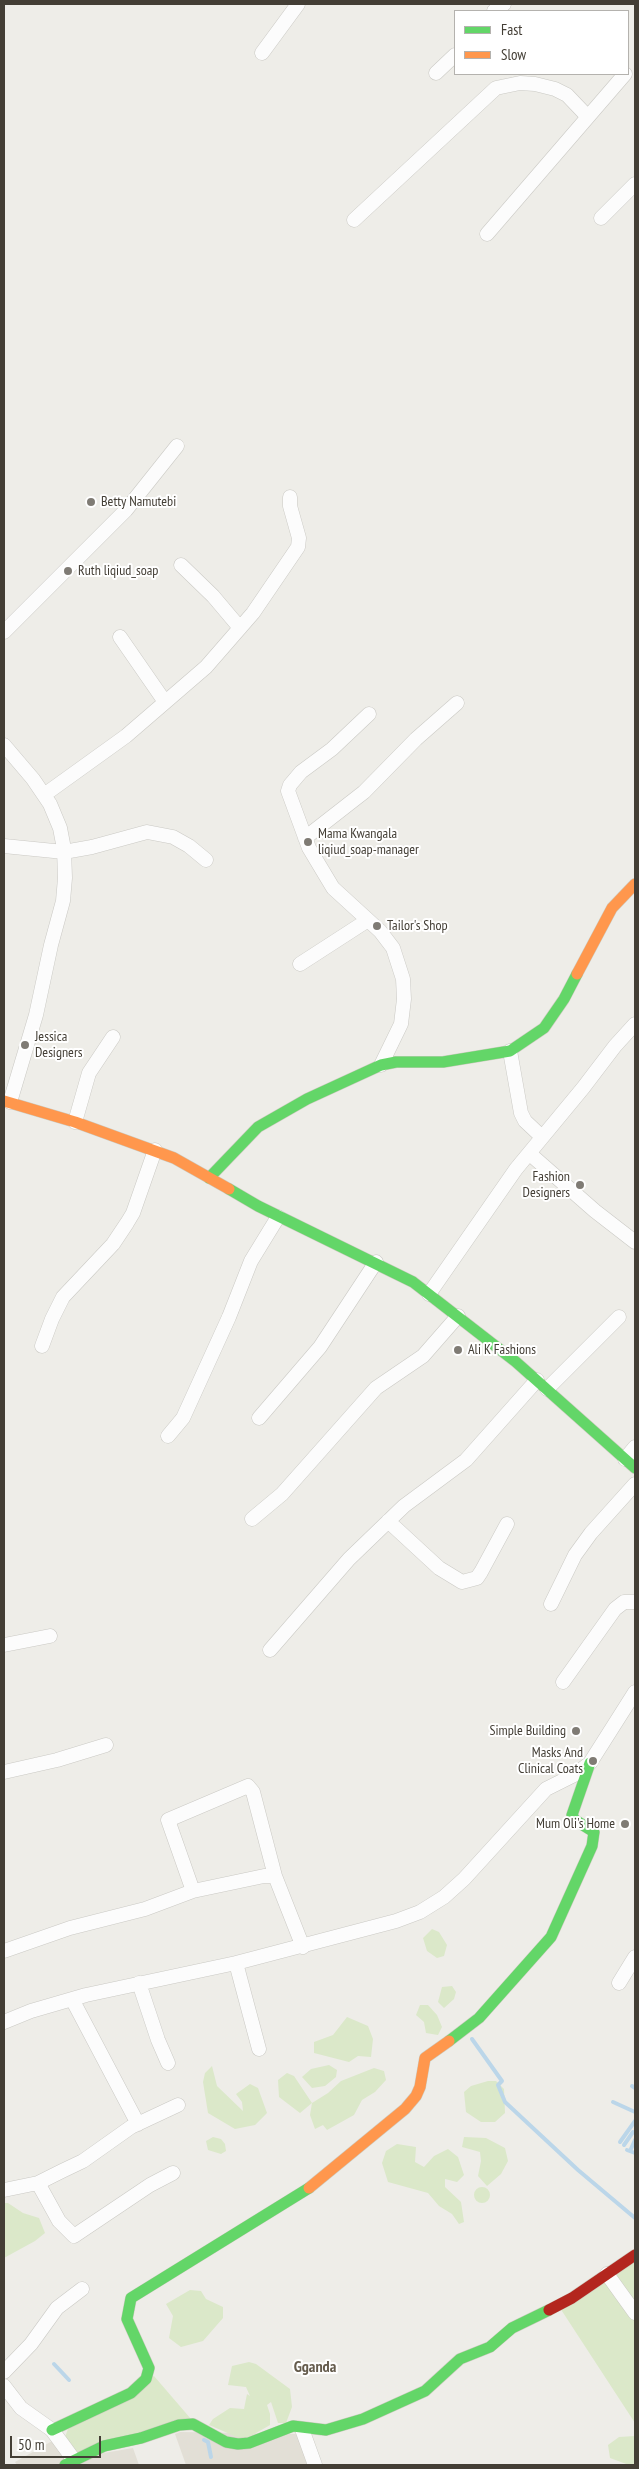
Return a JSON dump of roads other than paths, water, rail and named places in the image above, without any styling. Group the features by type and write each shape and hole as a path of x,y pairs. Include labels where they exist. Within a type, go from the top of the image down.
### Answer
{"street":[{"path":"262,53 298,4"},
{"path":"436,73 454,56"},
{"path":"487,234 623,75"},
{"path":"354,220 496,88 520,83 556,89 567,95 587,116"},
{"path":"601,218 635,184"},
{"path":"4,632 126,510 177,446"},
{"path":"44,795 126,736 206,667 240,628 298,547 299,538 290,506 290,497"},
{"path":"181,565 213,596 240,628"},
{"path":"120,637 165,702"},
{"path":"305,838 364,792 416,739 457,703"},
{"path":"369,714 332,749 301,772 290,785 289,799 305,838 320,868 333,888 380,931 393,948 403,979 404,999 401,1024 381,1065"},
{"path":"4,745 44,795 60,828 66,878 63,901 50,946 36,1015 7,1102 75,1122 174,1158 278,1217 376,1262 413,1282 458,1316 542,1385 630,1463 635,1447"},
{"path":"4,846 64,852 92,848 148,832 173,837 189,846 206,860"},
{"path":"209,1178 258,1127 308,1099 381,1065 396,1062 443,1062 510,1051 544,1028 564,999 612,908 635,884"},
{"path":"300,964 368,920"},
{"path":"429,1294 516,1169 584,1088 615,1046 635,1024"},
{"path":"75,1122 89,1073 113,1037"},
{"path":"510,1051 520,1113 525,1121 542,1137"},
{"path":"42,1346 52,1319 64,1297 124,1229 133,1213 155,1150"},
{"path":"530,1154 595,1211 634,1238"},
{"path":"168,1436 183,1418 236,1301 251,1261 278,1217"},
{"path":"259,1418 320,1347 376,1262"},
{"path":"252,1519 282,1494 376,1388 423,1356 458,1316"},
{"path":"270,1650 348,1559 418,1495 466,1460 542,1385 619,1317"},
{"path":"551,1604 576,1555 591,1534 635,1484"},
{"path":"388,1521 439,1568 462,1582 477,1578 507,1524"},
{"path":"563,1682 614,1609 624,1602 635,1602"},
{"path":"4,1644 50,1636"},
{"path":"52,2430 131,2393 146,2379 148,2368 127,2319 131,2298 214,2245 295,2199 350,2156 405,2109 416,2096 420,2087 425,2058 479,2018 539,1953 561,1916 592,1846 594,1832 576,1820 572,1814 590,1763 635,1692"},
{"path":"4,1772 57,1760 106,1744"},
{"path":"4,2022 19,2015 72,1999 303,1947 396,1921 432,1906 464,1879 546,1789 574,1775 590,1763"},
{"path":"193,1891 168,1820 248,1786 253,1792 275,1876 303,1947"},
{"path":"4,1951 70,1928 145,1909 193,1891 264,1876 275,1876"},
{"path":"619,1982 635,1957"},
{"path":"236,1963 259,2049"},
{"path":"139,1983 168,2064"},
{"path":"72,1999 138,2124"},
{"path":"4,2190 38,2182 83,2161 138,2124 178,2105"},
{"path":"38,2182 60,2221 74,2236 150,2185 173,2173"},
{"path":"4,2386 21,2408 52,2430 69,2463 104,2446 131,2441 184,2424 193,2424 226,2442 238,2444 293,2426 298,2426 302,2429 326,2430 345,2425 419,2395 431,2387 460,2359 490,2348 512,2328 572,2298 635,2255"},
{"path":"607,2274 635,2313"},
{"path":"4,2372 31,2344 57,2308 82,2289"},
{"path":"302,2429 316,2465"}],"waterway":[{"path":"472,2039 502,2081 498,2085 505,2102 578,2170 635,2218"},
{"path":"613,2102 635,2112"},
{"path":"620,2142 635,2121"},
{"path":"624,2145 633,2132"},
{"path":"630,2151 635,2140"},
{"path":"627,2150 635,2153"},
{"path":"54,2364 69,2380"},
{"path":"204,2440 208,2442 211,2457"}],"place":[{"name":"Betty Namutebi","path":"91,502"},
{"name":"Ruth liqiud_soap","path":"68,571"},
{"name":"Mama Kwangala liqiud_soap-manager","path":"308,842"},
{"name":"Tailor's Shop","path":"377,926"},
{"name":"Jessica Designers","path":"25,1045"},
{"name":"Fashion Designers","path":"580,1185"},
{"name":"Ali K Fashions","path":"458,1350"},
{"name":"Simple Building","path":"576,1731"},
{"name":"Masks And Clinical Coats","path":"593,1761"},
{"name":"Mum Oli's Home","path":"625,1824"}],"district":[{"name":"Gganda","path":"315,2367"}]}
